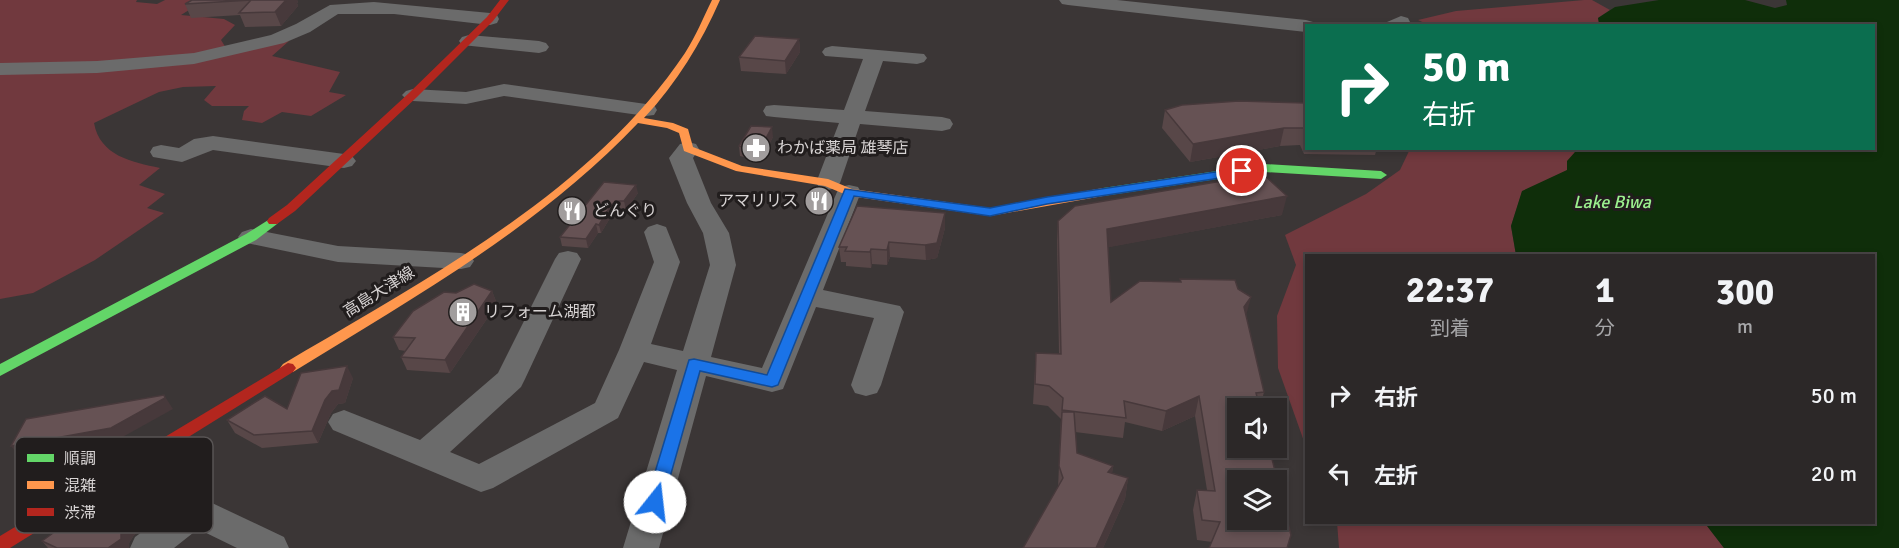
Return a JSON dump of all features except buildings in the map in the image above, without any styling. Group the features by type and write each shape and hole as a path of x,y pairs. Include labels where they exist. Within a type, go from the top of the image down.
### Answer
{"street":[{"path":"0,371 251,237 291,208 344,161 469,41 505,0"},
{"name":"高島大津線","path":"176,437 461,261 568,186 642,115 688,55 716,0"},
{"path":"1068,0 1305,26"},
{"path":"0,69 67,69 153,64 216,54 258,45 286,35 308,26 332,10 366,7 490,19"},
{"path":"469,41 539,47"},
{"path":"832,52 917,58"},
{"path":"634,350 772,381 807,296 839,187 851,116 875,54"},
{"path":"413,95 466,98 504,90 642,115 684,131 688,149"},
{"path":"774,111 942,124"},
{"path":"161,152 182,155 202,144 213,143 344,161"},
{"path":"688,149 740,169 990,212 1058,198 1264,168 1381,175"},
{"path":"641,548 723,265 716,233 699,203 681,158 688,149"},
{"path":"344,422 481,479 608,410 634,350 667,262 657,232"},
{"path":"251,237 338,254 461,261"},
{"path":"424,456 510,379 568,260"},
{"path":"807,296 890,312 866,385"},
{"path":"213,521 271,548"},
{"name":"高島大津線","path":"0,546 21,533"},
{"path":"148,548 168,533"}],"shaded area":[{"path":"0,0 137,0 136,2 157,4 165,0 205,0 181,15 224,19 235,25 221,40 226,48 289,41 272,56 340,72 329,92 346,95 311,116 282,112 262,123 242,120 244,111 249,106 212,106 204,100 216,86 183,87 159,92 94,123 97,134 110,150 128,160 160,168 139,185 165,194 147,208 164,213 95,260 33,293 0,299"},
{"path":"1584,0 1592,0 1610,10 1598,18 1599,24 1427,24 1418,20 1456,11"},
{"path":"1410,150 1574,150 1575,152 1568,170 1522,192 1511,226 1516,254 1305,254 1305,444 1278,368 1277,316 1296,265 1285,235 1366,194 1400,170"},
{"path":"1337,524 1706,524 1724,548 1339,548"}],"water":[{"name":"Lake Biwa","path":"1659,0 1745,0 1775,8 1787,5 1786,0 1899,0 1899,548 1724,548 1706,524 1875,524 1875,254 1516,254 1511,226 1522,191 1567,170 1567,161 1575,152 1574,150 1875,150 1875,24 1597,24 1599,23 1598,18 1615,7"}],"traffic: fast":[{"path":"1103,192 1264,168 1381,175"},
{"path":"0,371 251,237 273,221"}],"traffic: slow":[{"path":"288,368 452,268 505,232 556,194 604,153 648,107 687,57 716,0"},
{"path":"638,120 669,125 684,131 688,149 740,169 828,183 849,192 990,212 1103,192"}],"traffic: jam":[{"path":"273,221 291,208 413,95 490,19 505,0"},
{"path":"176,437 288,368"},
{"path":"0,545 20,533"}],"place":[{"name":"わかば薬局 雄琴店","path":"756,148"},
{"name":"アマリリス","path":"819,201"},
{"name":"どんぐり","path":"572,211"},
{"name":"リフォーム湖都","path":"463,312"}],"route":[{"path":"655,502 694,364 772,381 849,192 990,212 1047,200 1242,171"}]}
